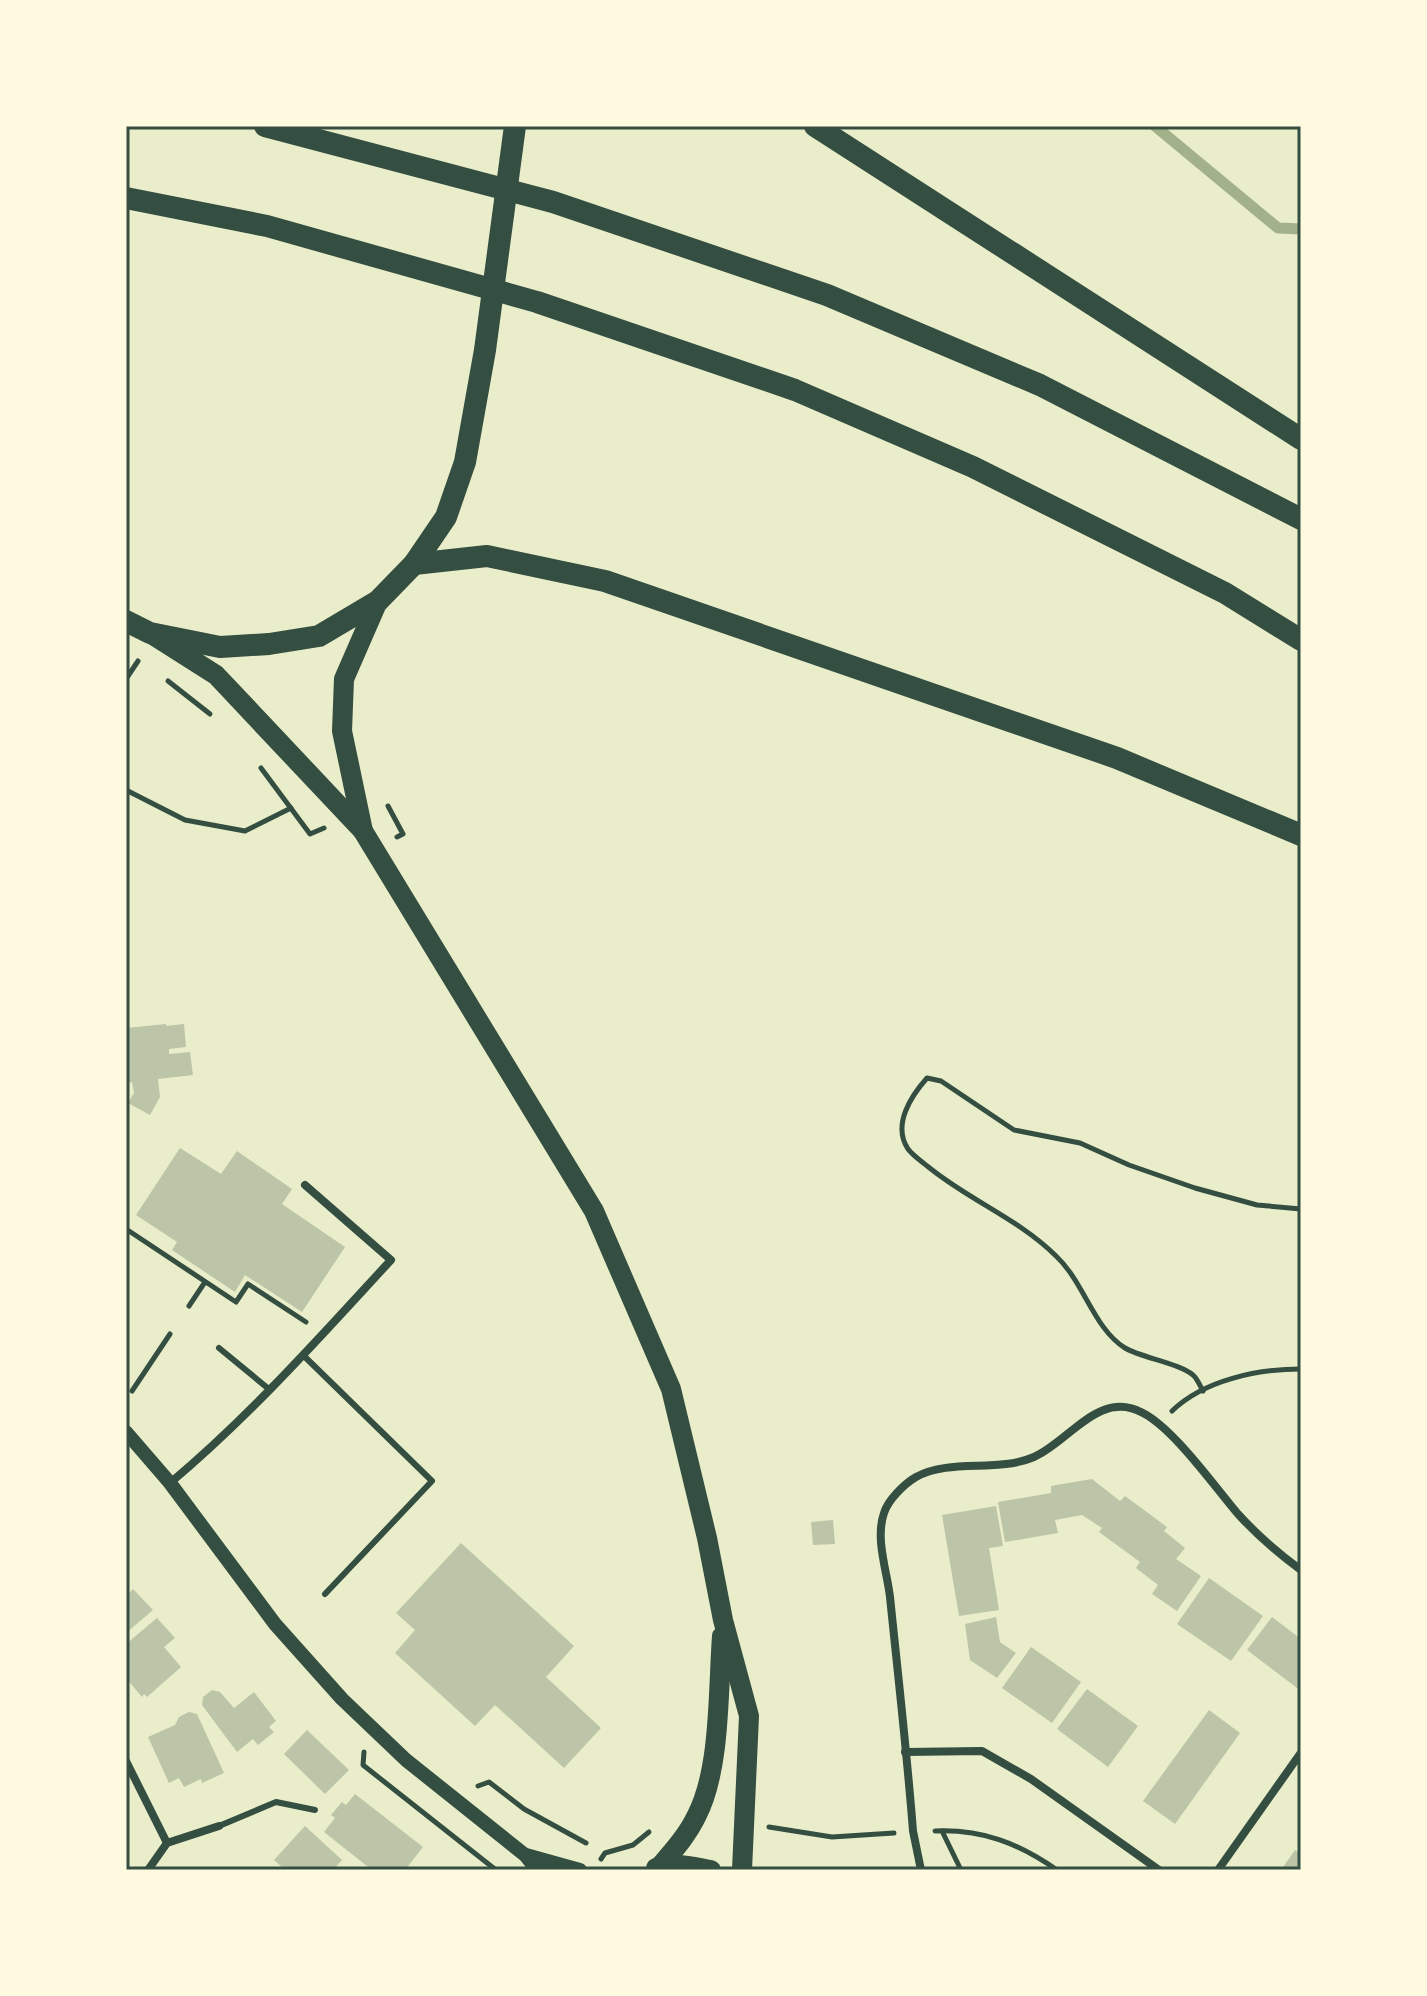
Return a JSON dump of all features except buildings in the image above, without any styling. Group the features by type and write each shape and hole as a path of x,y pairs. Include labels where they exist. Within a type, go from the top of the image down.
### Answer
{"highway":[{"path":"265,126 553,202 827,295 1040,385 1301,519"},
{"path":"815,126 1301,439"},
{"path":"126,621 150,633 220,647 269,644 319,636 378,601 414,564 446,517 465,462 485,350 514,129"},
{"path":"126,198 267,226 537,302 795,390 973,467 1225,593 1301,640"},
{"path":"414,564 487,556 605,581 1117,758 1301,835"}],"main road":[{"path":"363,831 342,731 344,679 378,601"},
{"path":"150,633 216,675 363,831 594,1211 671,1389 723,1620 749,1716 742,1870"},
{"path":"657,1868 683,1840 699,1812 712,1766 723,1620"},
{"path":"657,1868 684,1865 711,1870"}],"street":[{"path":"170,1483 225,1436 304,1356 391,1260 305,1185"},
{"path":"921,1870 913,1831 881,1538 884,1512 914,1478 932,1470 1020,1463 1048,1451 1090,1416 1109,1406 1144,1413 1158,1424 1265,1542 1301,1570"},
{"path":"126,1432 170,1483 275,1624 342,1699 406,1760 525,1855 537,1870"},
{"path":"905,1752 982,1751 1031,1779 1159,1870"},
{"path":"1218,1870 1300,1754"},
{"path":"126,1761 167,1843"},
{"path":"148,1870 167,1843 219,1826"},
{"path":"525,1855 580,1870"}],"lane":[{"path":"219,1348 270,1390"},
{"path":"304,1356 432,1481 325,1594"},
{"path":"219,1826 276,1802 315,1810"}],"path":[{"path":"126,656 141,662 126,679"},
{"path":"165,679 217,719"},
{"path":"256,762 310,834 316,831"},
{"path":"126,790 185,820 245,831 291,808"},
{"path":"1203,1391 1193,1375 1124,1348 1099,1322 1079,1282 1056,1255 1006,1217 944,1179 908,1150 901,1131 905,1111 927,1078 941,1081 1014,1130 1080,1143 1129,1165 1195,1188 1257,1205 1301,1209"},
{"path":"126,1229 236,1302 248,1284 322,1336"},
{"path":"189,1306 205,1282"},
{"path":"132,1391 170,1334"},
{"path":"1158,1424 1188,1396 1234,1379 1275,1369 1301,1369"},
{"path":"363,1765 496,1870"},
{"path":"489,1782 524,1809 605,1853"},
{"path":"772,1827 832,1837 888,1834"},
{"path":"599,1863 605,1853 633,1845 652,1829"},
{"path":"930,1831 977,1832 998,1838 1018,1846 1057,1870"},
{"path":"942,1831 961,1870"}],"waterway":[{"path":"1155,126 1278,228 1301,229"}]}
